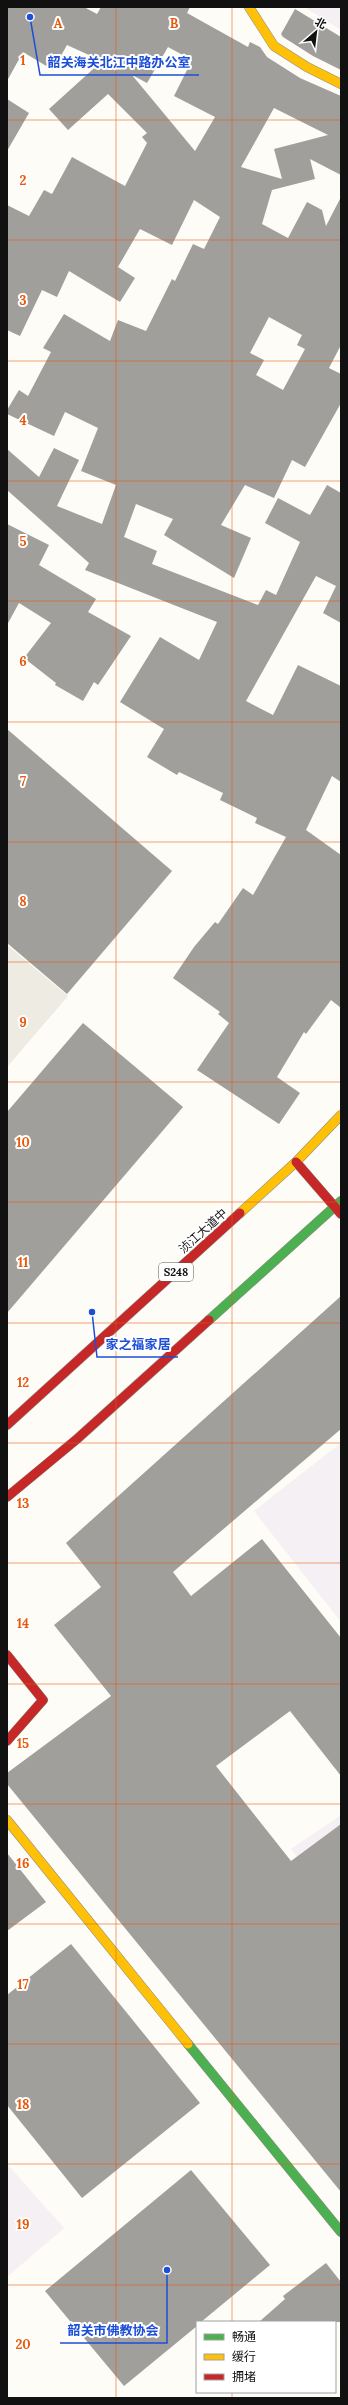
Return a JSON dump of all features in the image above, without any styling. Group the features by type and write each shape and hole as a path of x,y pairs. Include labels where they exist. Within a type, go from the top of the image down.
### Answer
{"main road":[{"path":"248,7 274,46 341,84"},
{"name":"浈江大道中","path":"7,1425 296,1162 341,1115"},
{"path":"7,1497 77,1439 339,1208 296,1162"},
{"path":"7,1656 43,1700 7,1741"},
{"path":"7,1820 341,2232"}],"shaded area":[{"path":"304,7 341,7 341,30"},
{"path":"7,945 68,996 7,1067"},
{"path":"341,1443 341,1622 254,1511"},
{"path":"341,1815 341,1913 291,1849"},
{"path":"7,2164 64,2228 7,2277"}],"building":[{"path":"7,7 84,7 97,14 101,7 190,7 187,13 248,47 250,42 260,47 267,57 300,78 341,96 341,175 310,159 315,179 272,190 262,224 288,238 307,202 322,210 326,226 341,197 341,345 329,368 341,374 341,403 305,467 292,460 274,498 245,485 221,525 251,538 234,578 164,535 173,519 136,504 124,537 157,551 152,564 258,605 266,590 276,595 300,542 265,523 278,498 310,515 327,485 341,493 341,623 323,613 336,586 316,576 246,701 273,715 298,665 341,686 341,782 332,776 306,830 341,855 341,1008 331,1000 306,1034 304,1032 277,1077 300,1093 279,1124 197,1070 229,1023 218,1014 220,1012 173,978 194,947 215,922 218,924 243,888 253,895 286,837 255,823 257,818 220,800 223,793 179,772 177,775 147,757 164,729 120,702 160,637 199,660 217,622 85,570 89,563 7,490 7,449 39,477 54,448 79,460 57,506 102,524 116,485 81,471 98,428 65,412 54,436 7,414 7,410 19,390 28,396 51,352 43,348 64,314 110,341 118,320 146,331 172,279 175,281 193,244 204,249 220,217 194,200 172,245 140,229 118,267 135,278 120,302 69,271 57,297 42,290 20,336 7,330 7,205 29,216 44,190 52,194 72,157 125,186 147,143 142,137 147,133 108,94 68,130 49,109 102,61 67,45 53,70 23,52 7,81","holes":["168,47 192,60 174,96 215,117 195,151 132,75 147,83","274,108 328,135 274,149 282,179 241,167","269,317 302,335 297,345 305,349 283,390 256,375 264,360 250,353"]},
{"path":"295,9 341,37 341,70 313,56 283,37 281,34"},
{"path":"7,99 29,113 7,151"},
{"path":"7,524 49,545 39,565 96,599 88,612 131,636 98,685 94,682 83,701 55,685 56,683 24,658 51,623 19,603 7,625"},
{"path":"7,729 172,871 67,994 7,943"},
{"path":"83,1023 183,1107 7,1313 7,1112"},
{"path":"341,1296 341,1429 173,1572 191,1596 262,1539 341,1638 341,1776 290,1711 216,1766 291,1861 341,1824 341,2192 7,1784 7,1773 111,1696 54,1625 101,1587 66,1543"},
{"path":"7,1853 46,1902 7,1931"},
{"path":"71,1944 200,2103 82,2198 7,2105 7,1995"},
{"path":"191,2170 270,2265 202,2321 196,2321 196,2327 124,2386 45,2291"},
{"path":"326,2263 341,2282 341,2322 260,2321 285,2299 283,2296"}],"traffic: fast":[{"path":"209,1320 341,1201"},
{"path":"188,2044 341,2232"}],"traffic: slow":[{"path":"249,7 274,46 307,67 341,84"},
{"path":"240,1213 296,1162 341,1115"},
{"path":"7,1820 188,2044"}],"traffic: jam":[{"path":"296,1162 341,1214"},
{"path":"7,1425 240,1213"},
{"path":"7,1497 77,1439 209,1320"},
{"path":"7,1655 43,1700 7,1741"}],"place":[{"name":"韶关海关北江中路办公室","path":"30,17"},
{"name":"家之福家居","path":"92,1312"},
{"name":"韶关市佛教协会","path":"167,2270"}]}
